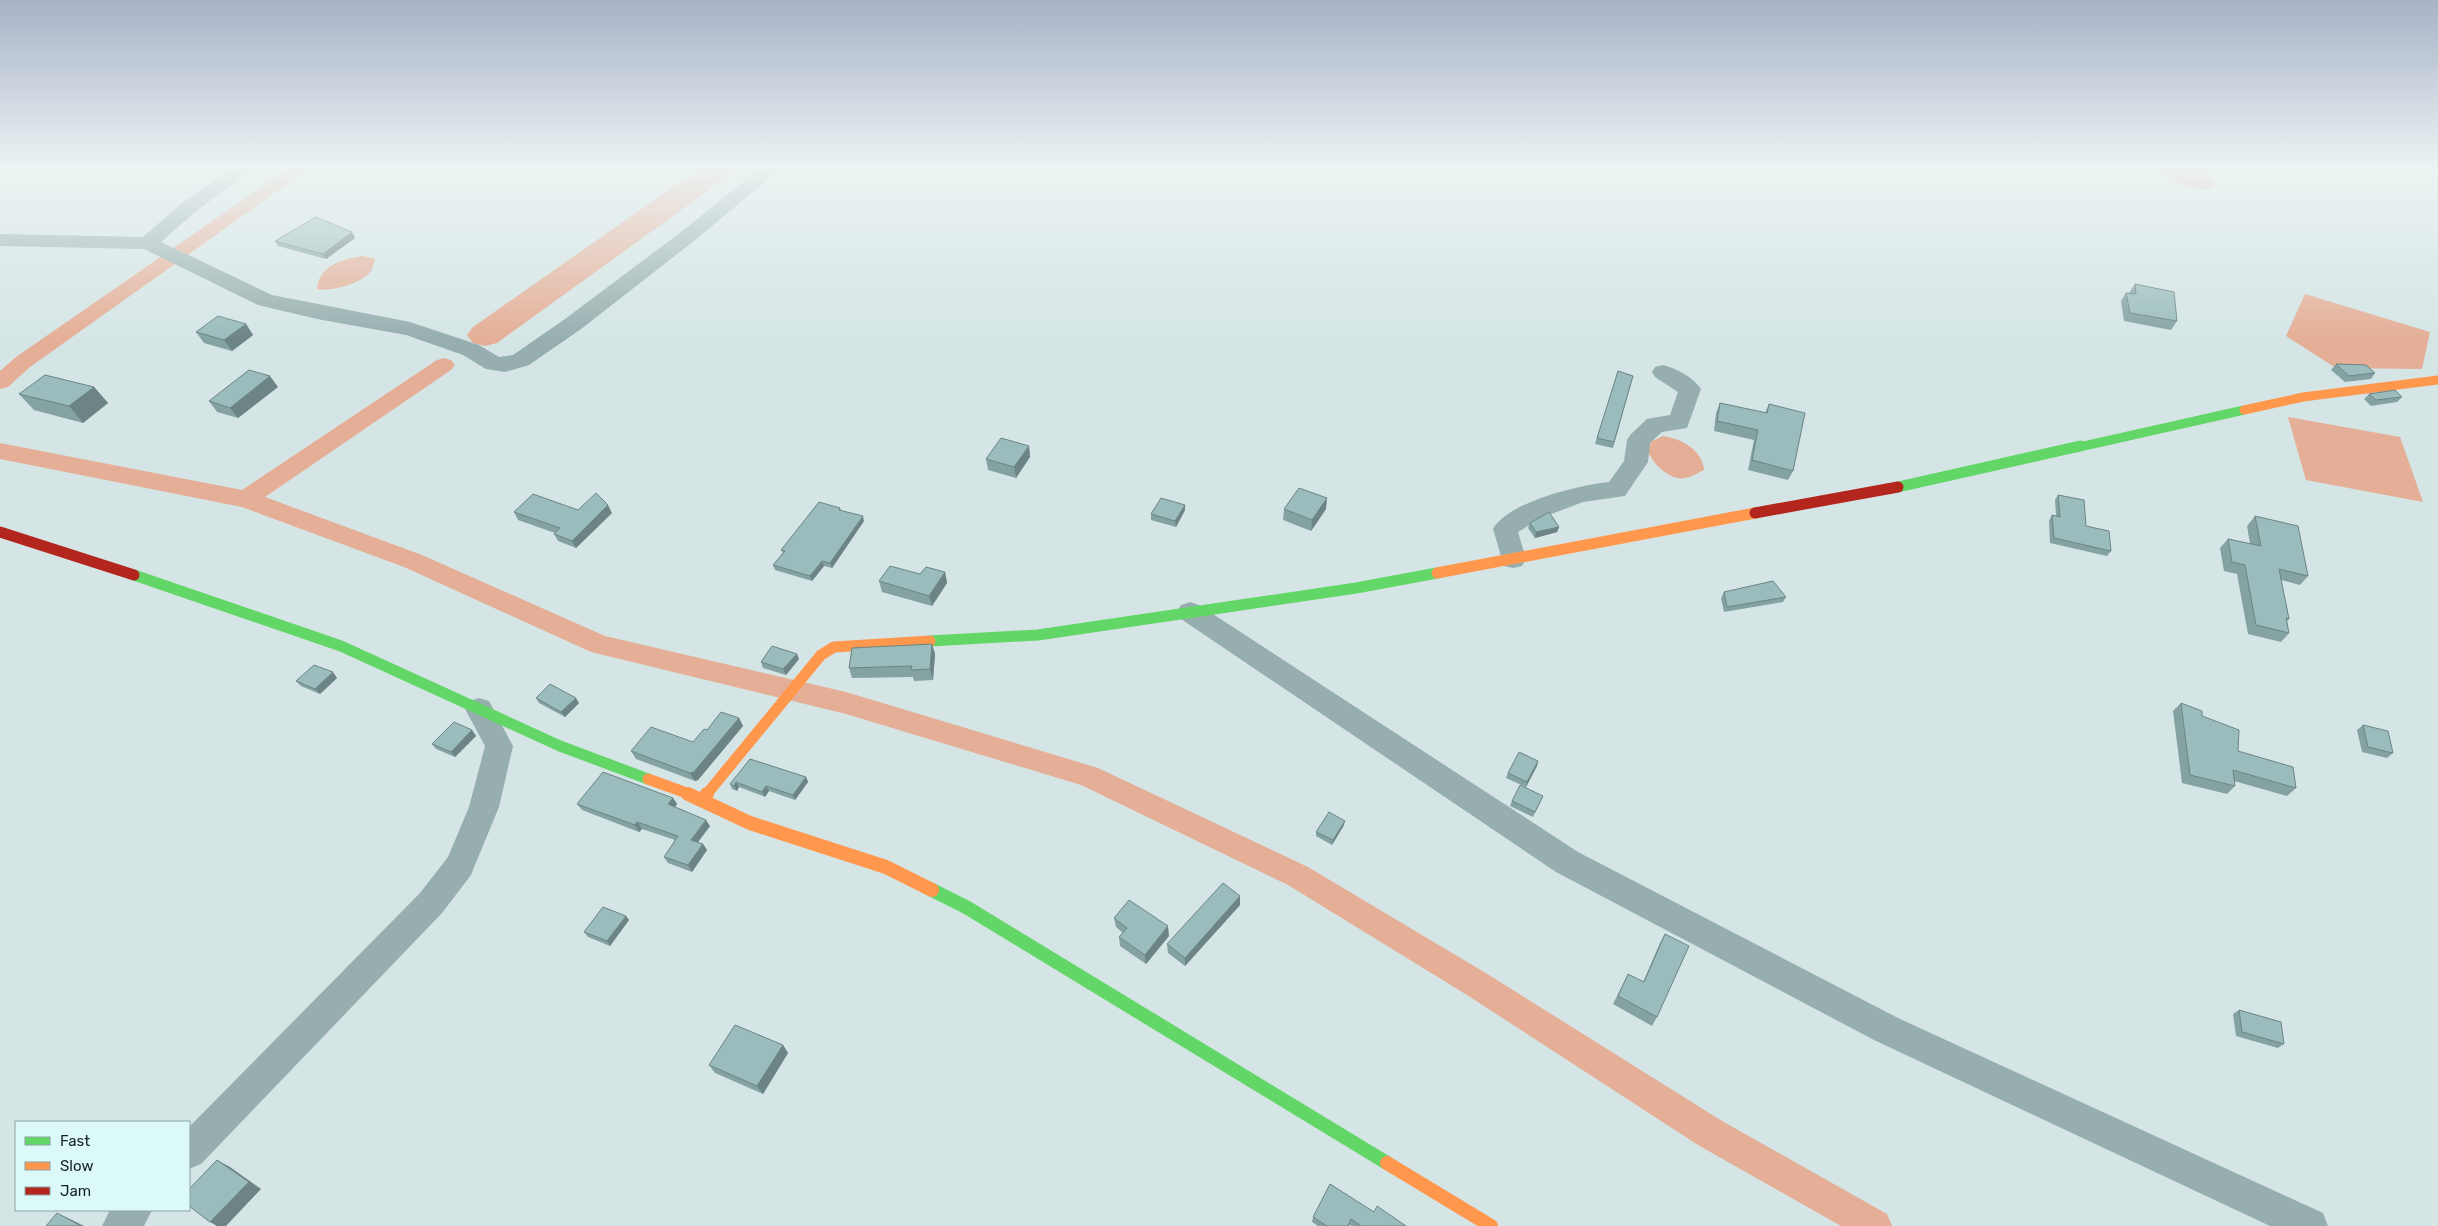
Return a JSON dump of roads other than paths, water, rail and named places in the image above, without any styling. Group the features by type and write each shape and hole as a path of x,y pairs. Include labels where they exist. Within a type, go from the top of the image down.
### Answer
{"street":[{"path":"148,243 168,225"},
{"path":"0,240 148,243 265,300 317,312 410,329 471,350 494,364 505,365 521,360 573,324 702,225"},
{"path":"1513,559 1505,529 1532,512 1580,494 1616,490 1636,462 1639,440 1655,425 1678,422 1690,389 1664,372"},
{"path":"703,799 821,655 834,647 1038,635 1356,588 1907,485 2303,397 2438,380"},
{"path":"0,532 178,589 341,646 560,746 703,799 750,823 886,867 966,907 1190,1045 1491,1226"},
{"path":"1190,612 1567,862 1886,1029 2310,1226"},
{"path":"190,1151 431,903 460,865 484,807 499,746 480,709"},
{"path":"120,1226 133,1211"}],"waterway":[{"path":"0,382 23,362 219,225"},
{"path":"485,335 639,225"},
{"path":"246,499 444,365"},
{"path":"0,451 246,499"},
{"path":"246,499 413,561 600,645 846,703 1088,776 1298,876 1478,985 1710,1133 1875,1226"}]}
